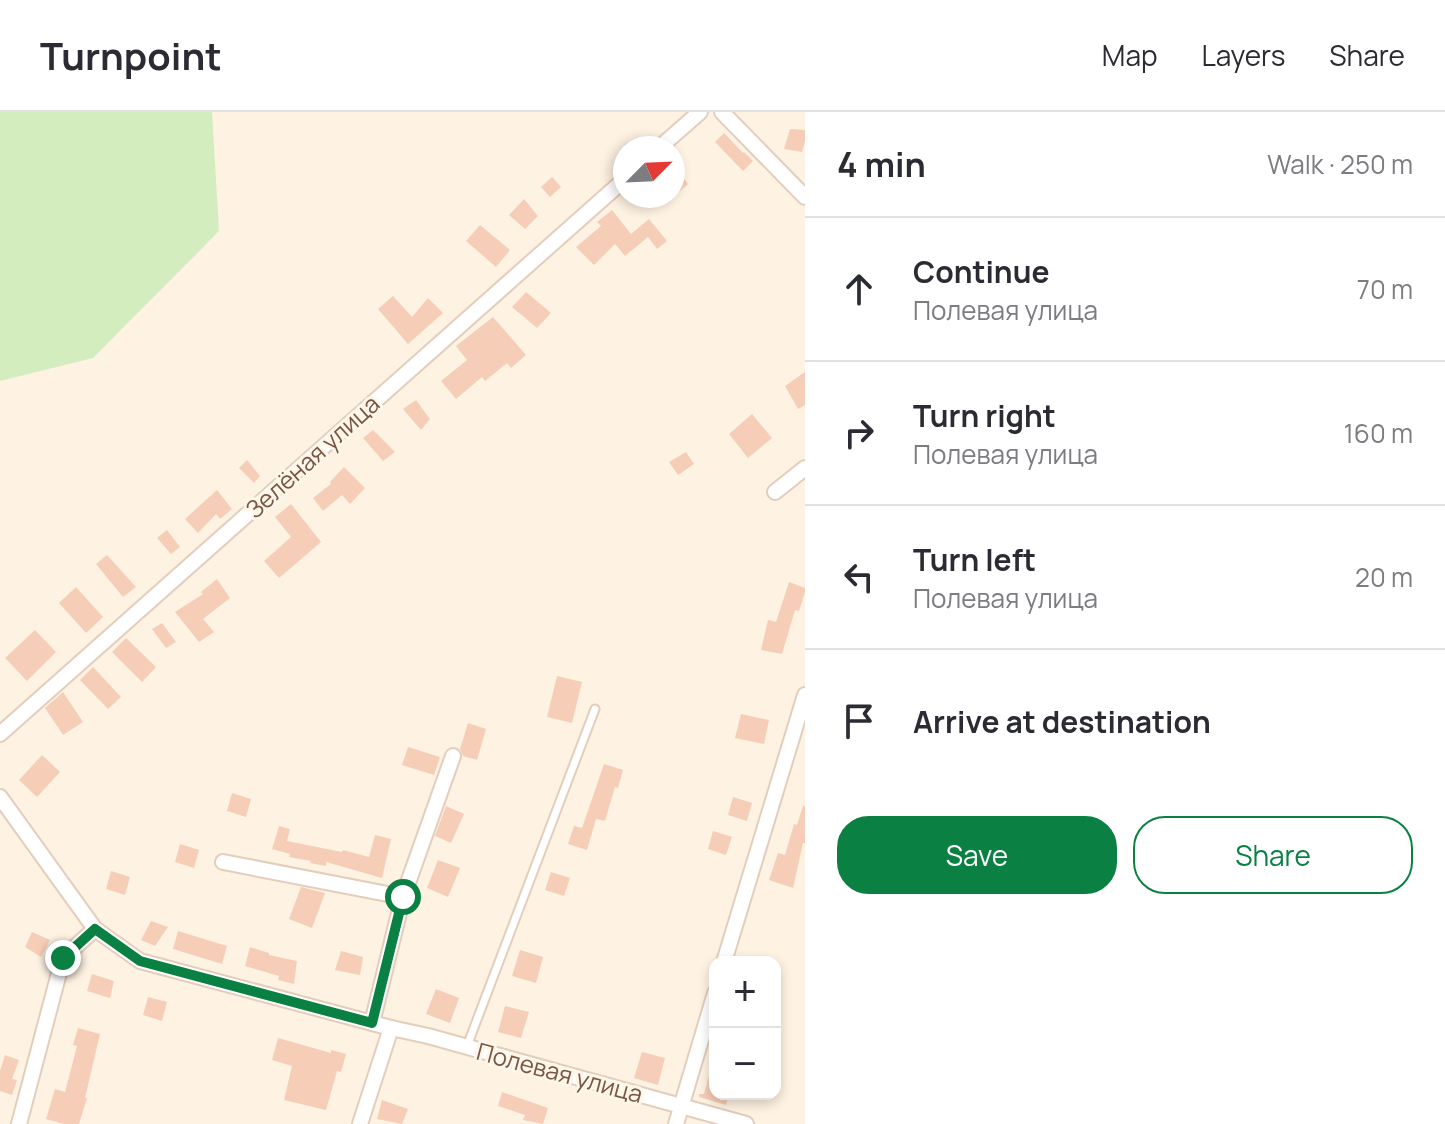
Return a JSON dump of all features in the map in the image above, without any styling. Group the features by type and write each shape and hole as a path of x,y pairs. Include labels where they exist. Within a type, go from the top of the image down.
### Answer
{"street":[{"path":"673,136 700,112"},
{"path":"722,112 805,197"},
{"name":"Зелёная улица","path":"0,734 613,190"},
{"path":"775,492 805,468"},
{"path":"726,956 805,695"},
{"path":"372,1023 403,897 453,756"},
{"name":"Полевая улица","path":"0,797 95,929 140,961 467,1046 746,1124"},
{"path":"223,862 403,897"},
{"path":"19,1124 63,958 95,929"},
{"path":"676,1124 709,1013"},
{"path":"360,1124 391,1028"}],"lane":[{"path":"467,1046 595,709"}],"green space":[{"path":"0,112 212,112 219,231 93,358 0,381"}],"building":[{"path":"790,129 805,130 802,152 784,149"},
{"path":"724,133 753,161 743,171 715,142"},
{"path":"552,177 561,187 550,197 541,187"},
{"path":"524,199 538,216 525,229 509,215"},
{"path":"612,210 631,234 649,219 667,241 657,249 648,237 625,256 615,244 594,265 576,247 601,226 597,222"},
{"path":"480,225 510,250 496,267 466,241"},
{"path":"526,292 551,313 537,328 512,307"},
{"path":"393,296 412,317 428,298 443,313 408,344 378,309"},
{"path":"493,317 526,355 511,368 507,363 485,381 482,377 456,399 441,381 467,360 456,346"},
{"path":"805,372 805,405 798,409 785,386"},
{"path":"416,400 430,419 421,430 403,409"},
{"path":"752,414 772,438 748,458 729,434"},
{"path":"373,430 395,452 383,461 363,438"},
{"path":"686,452 694,464 678,475 669,462"},
{"path":"247,460 260,476 254,483 239,468"},
{"path":"344,467 365,488 350,504 342,495 323,511 313,498 331,484"},
{"path":"217,490 232,509 220,519 216,514 198,533 185,519"},
{"path":"291,504 321,542 279,578 264,561 291,537 275,517"},
{"path":"167,530 180,547 171,554 157,538"},
{"path":"107,555 136,587 123,597 96,564"},
{"path":"217,579 230,598 203,619 214,632 199,642 175,612 203,594 201,592"},
{"path":"789,582 805,588 805,592 799,611 795,610 782,654 761,650 768,620 776,622"},
{"path":"76,587 103,617 86,633 59,603"},
{"path":"162,623 176,642 166,648 152,629"},
{"path":"35,630 56,652 27,681 5,658"},
{"path":"126,638 156,667 142,682 112,652"},
{"path":"93,667 121,697 108,709 80,680"},
{"path":"557,676 582,682 572,723 547,717"},
{"path":"63,692 83,722 63,735 45,708"},
{"path":"741,714 769,720 764,744 735,738"},
{"path":"468,723 486,729 477,760 463,756 460,749"},
{"path":"408,747 440,757 434,775 402,765"},
{"path":"42,755 60,772 37,797 19,780"},
{"path":"604,764 623,770 605,821 596,819 587,850 568,844 574,826 582,828"},
{"path":"232,793 251,799 246,817 227,811"},
{"path":"733,797 752,803 747,821 728,815"},
{"path":"446,806 464,814 451,843 435,836"},
{"path":"803,806 805,843 793,888 769,880 778,853 785,855"},
{"path":"279,826 290,829 287,841 369,857 375,835 391,839 382,878 326,862 326,866 310,863 272,849"},
{"path":"713,831 732,837 726,855 708,849"},
{"path":"180,844 199,850 194,868 175,862"},
{"path":"438,860 460,868 448,897 427,888"},
{"path":"111,871 130,877 125,895 106,889"},
{"path":"551,872 570,878 564,896 545,890"},
{"path":"301,887 325,893 312,928 289,919"},
{"path":"151,921 168,927 155,946 141,940"},
{"path":"178,931 227,946 222,964 173,949"},
{"path":"32,932 50,940 41,957 25,947"},
{"path":"250,947 297,961 294,984 245,966"},
{"path":"520,950 543,957 536,983 512,976"},
{"path":"341,951 363,957 360,975 335,970"},
{"path":"92,974 114,981 110,998 87,991"},
{"path":"436,989 459,998 450,1023 426,1014"},
{"path":"148,997 167,1002 162,1021 143,1015"},
{"path":"505,1006 529,1012 521,1038 498,1032"},
{"path":"78,1028 100,1034 79,1124 64,1124 46,1119 55,1089 65,1092 77,1046 73,1045"},
{"path":"278,1038 331,1053 331,1050 346,1054 341,1072 337,1071 326,1110 284,1100 292,1066 272,1060"},
{"path":"642,1052 665,1058 658,1085 634,1078"},
{"path":"5,1055 19,1060 12,1079 17,1080 12,1095 0,1091 0,1071"},
{"path":"709,1076 709,1100 699,1097 699,1094 704,1094"},
{"path":"502,1092 548,1108 543,1124 523,1120 525,1115 498,1106"},
{"path":"382,1100 408,1109 402,1124 377,1119"},
{"path":"709,1100 727,1100 726,1105"}],"route":[{"path":"63,958 95,929 140,961 372,1023 403,897"}]}
